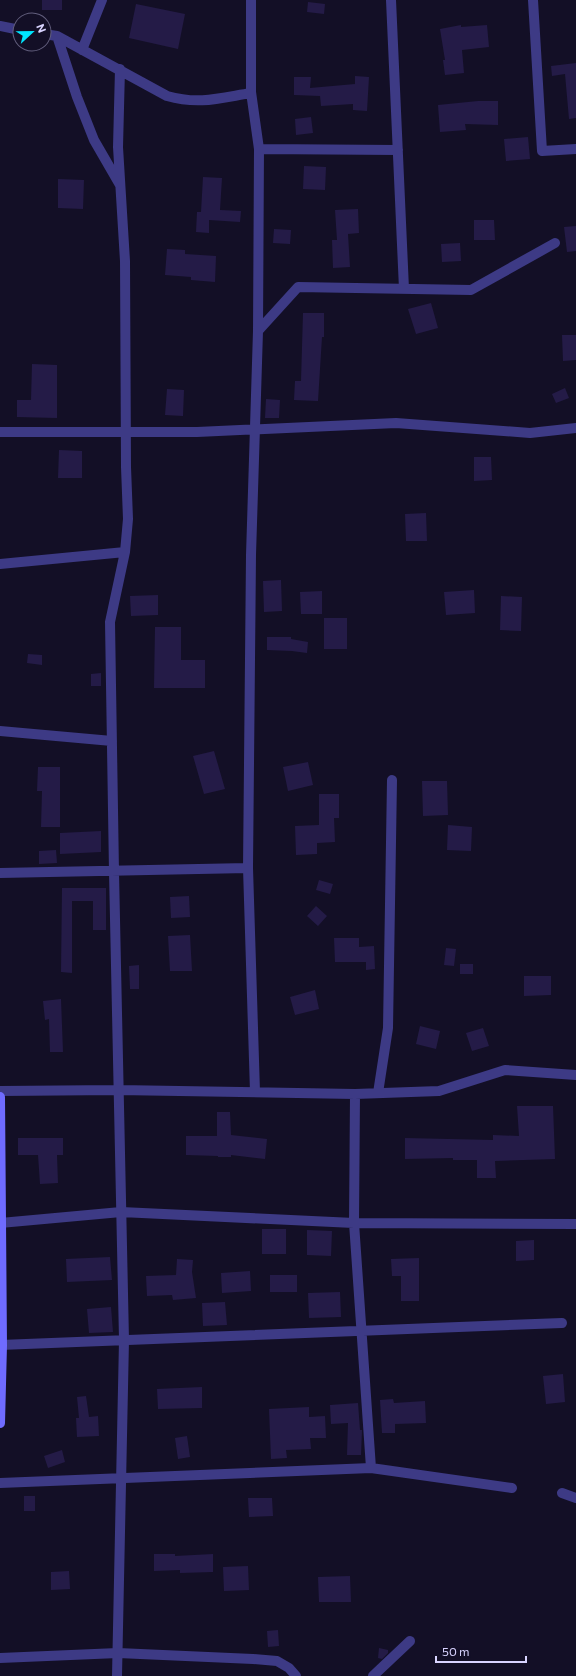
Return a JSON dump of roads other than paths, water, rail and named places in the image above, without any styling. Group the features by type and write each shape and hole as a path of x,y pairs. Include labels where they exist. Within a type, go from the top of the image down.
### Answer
{"street":[{"path":"82,50 102,0"},
{"path":"251,0 251,93 259,149 258,331 251,555 248,868 255,1092"},
{"path":"391,0 404,289"},
{"path":"533,0 542,150 576,149"},
{"path":"0,26 12,28"},
{"path":"52,35 57,36 120,69 167,96 185,101 205,101 251,93"},
{"path":"57,36 77,97 94,140 122,188"},
{"path":"117,1676 124,1340 110,622 125,552 128,519 125,261 122,188 118,147 120,69"},
{"path":"259,149 398,150"},
{"path":"258,331 298,287 471,290 555,243"},
{"path":"0,432 197,432 396,423 530,433 576,428"},
{"path":"0,564 125,552"},
{"path":"0,730 112,741"},
{"path":"378,1093 388,1028 392,780"},
{"path":"0,873 114,872 248,868"},
{"path":"0,1091 118,1090 355,1094 439,1091 505,1070 576,1075"},
{"path":"355,1094 354,1223 371,1468"},
{"path":"0,1097 0,1423"},
{"path":"0,1223 121,1212 354,1223 576,1224"},
{"path":"1,1345 562,1323"},
{"path":"0,1483 371,1468 512,1488"},
{"path":"562,1493 576,1498"},
{"path":"373,1676 410,1641"},
{"path":"0,1658 118,1653 277,1661 289,1668 296,1676"}]}
